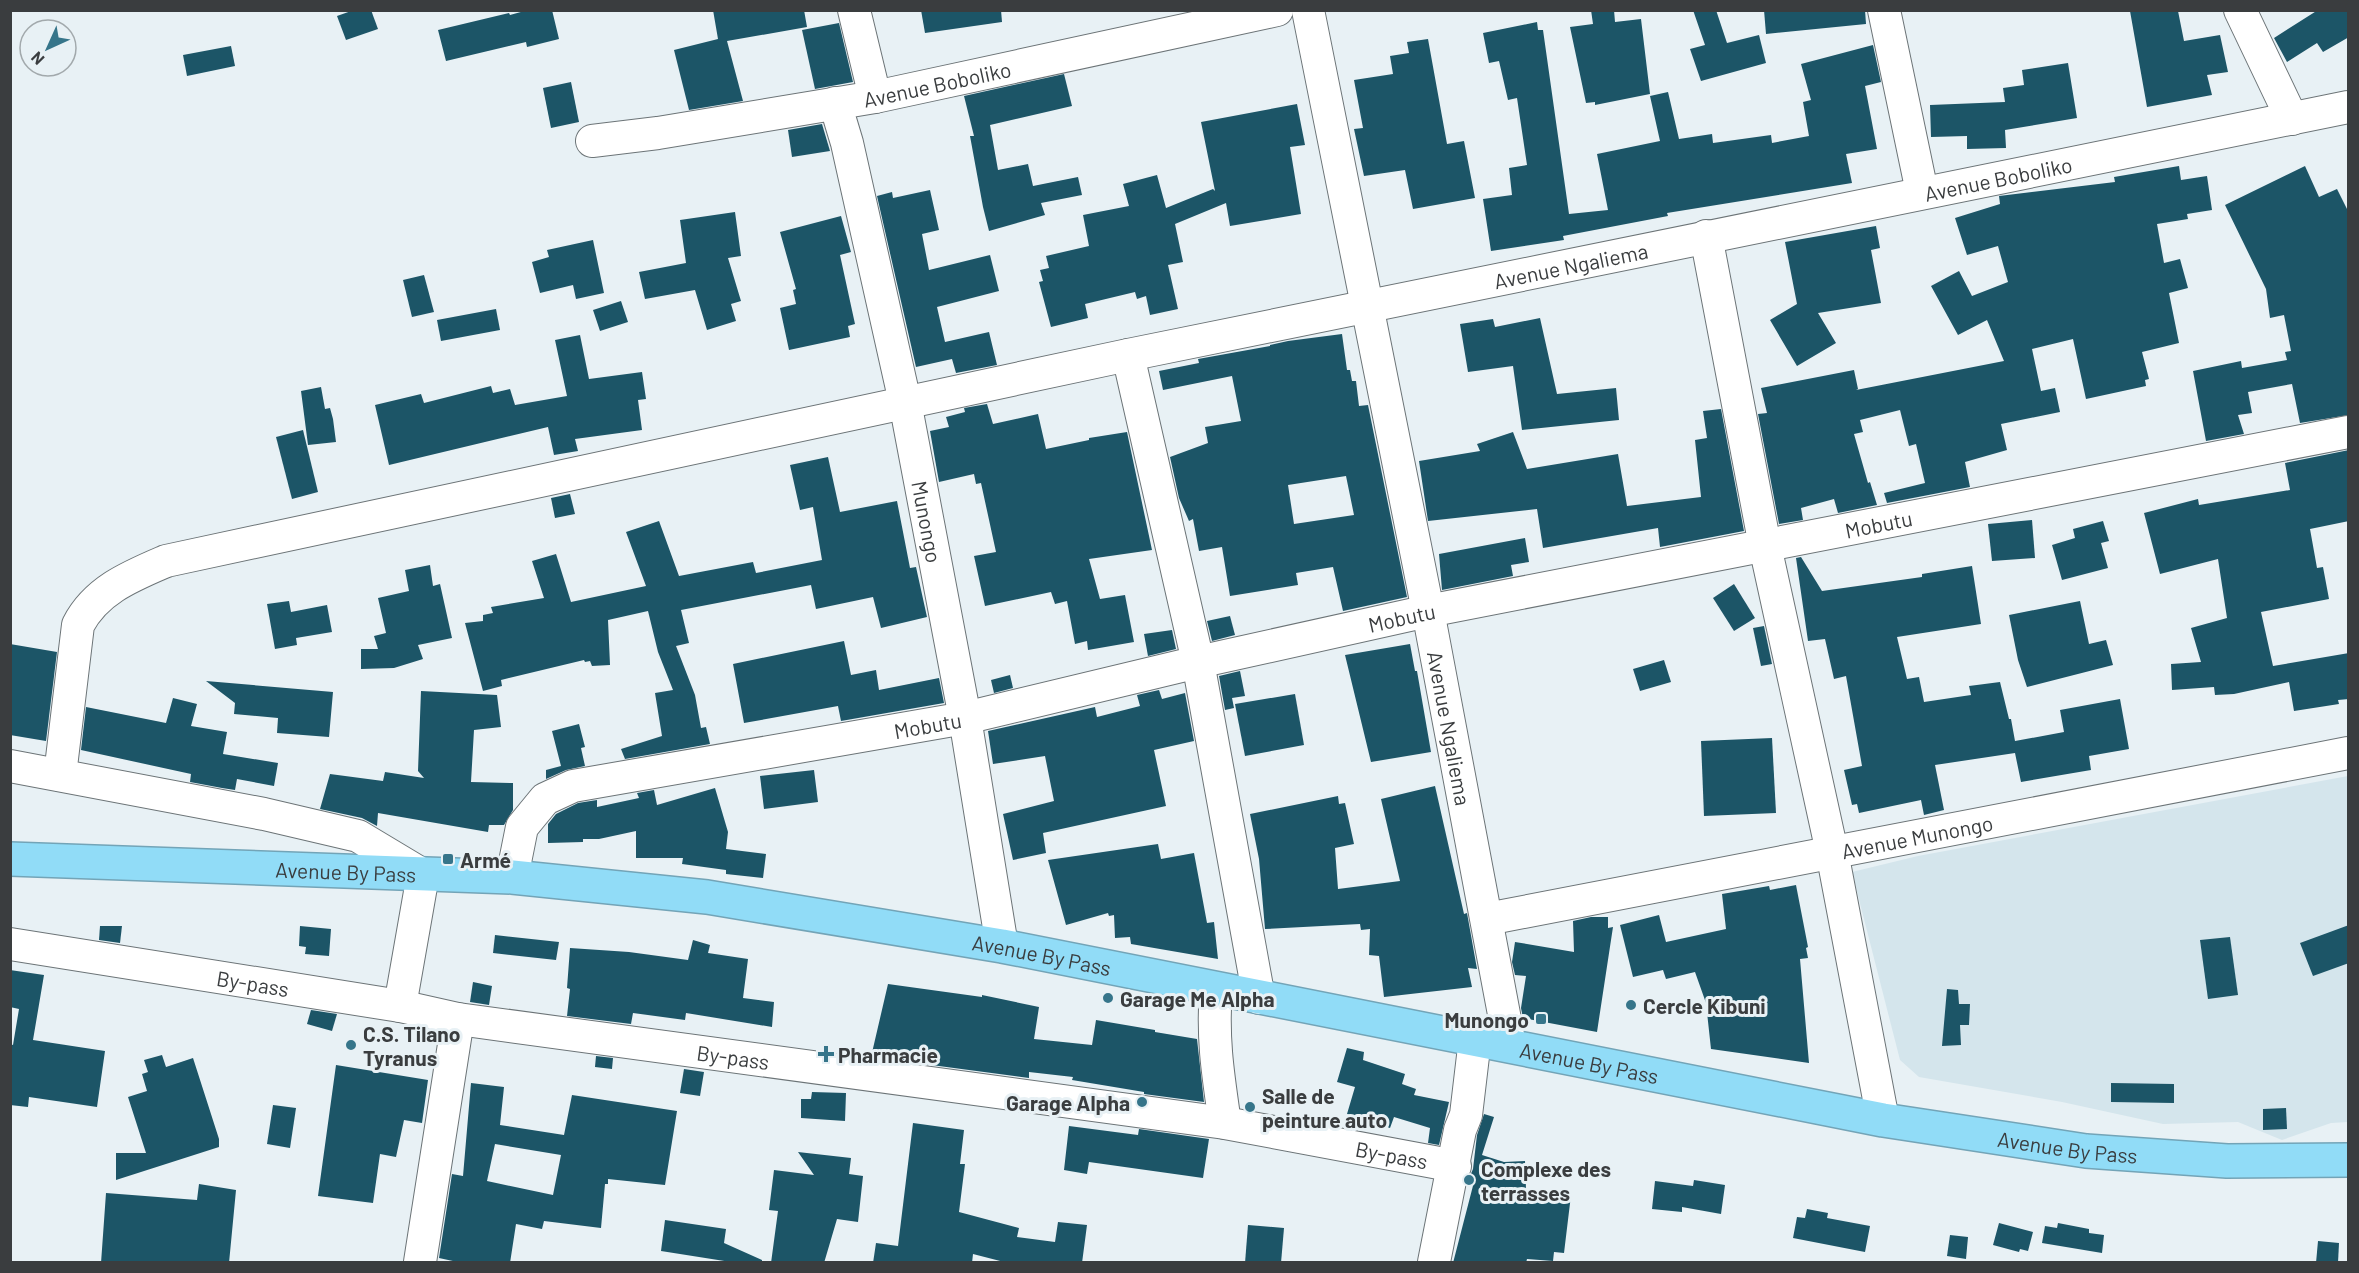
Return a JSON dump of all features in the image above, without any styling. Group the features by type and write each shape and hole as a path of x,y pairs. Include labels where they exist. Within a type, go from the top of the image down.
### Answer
{"highway":[{"name":"Avenue By Pass","path":"10,859 512,877 707,897 1002,946 1883,1120 2109,1153 2227,1161 2349,1160"}],"street":[{"path":"854,10 875,97"},
{"name":"Avenue Boboliko","path":"592,141 658,133 875,97 1277,10"},
{"name":"Avenue Ngaliema","path":"1308,10 1428,611 1510,1046"},
{"path":"1884,10 1922,192"},
{"path":"2240,10 2292,119"},
{"name":"Munongo","path":"835,103 847,143 905,402 965,718 1002,946"},
{"name":"Avenue Boboliko","path":"1706,236 2349,107"},
{"path":"1706,236 1765,546 1832,852 1883,1120"},
{"name":"Avenue Ngaliema","path":"1366,306 1706,236"},
{"path":"60,775 78,625 85,611 99,597 123,580 166,561 905,402 1366,306"},
{"path":"1128,355 1198,662 1259,998"},
{"name":"Mobutu","path":"512,877 522,827 545,799 573,786 965,718 1198,662 1428,611 2349,432"},
{"name":"Avenue Munongo","path":"1487,919 2349,753"},
{"path":"10,766 264,814 358,836 423,875 400,1006"},
{"name":"By-pass","path":"10,944 400,1006 458,1019 1225,1123 1455,1166"},
{"path":"1216,989 1215,1055 1225,1123"},
{"path":"420,1263 458,1019"},
{"path":"1434,1263 1455,1166 1460,1130 1466,1115 1475,1040"}],"shaded area":[{"path":"2348,776 2348,1122 2331,1123 2282,1140 2238,1122 2163,1124 2062,1102 1919,1077 1900,1060 1852,872 1918,856"}],"building":[{"path":"354,10 371,10 378,29 346,40 337,16"},
{"path":"528,10 552,10 559,39 527,47 526,42 446,61 438,30"},
{"path":"713,10 804,10 807,27 727,41 743,101 689,110 674,50 718,39"},
{"path":"921,10 1001,10 1002,22 925,33"},
{"path":"1591,10 1614,10 1615,22 1641,19 1650,94 1595,105 1595,102 1586,103 1570,27 1593,24"},
{"path":"1693,10 1716,10 1727,43 1759,35 1766,63 1701,81 1690,49 1705,45"},
{"path":"1764,10 1865,10 1866,24 1766,34"},
{"path":"2318,10 2349,10 2349,37 2323,52 2317,43 2287,62 2274,38"},
{"path":"2130,11 2178,11 2184,41 2220,35 2228,72 2207,75 2212,95 2147,107"},
{"path":"1537,22 1538,30 1543,30 1569,214 1608,210 1597,154 1660,141 1650,96 1668,92 1679,139 1712,134 1713,143 1771,135 1772,143 1809,136 1803,102 1811,100 1801,64 1873,45 1881,82 1865,86 1877,149 1846,154 1852,183 1667,213 1668,216 1563,236 1564,240 1491,251 1483,199 1512,195 1509,168 1527,165 1517,98 1508,100 1499,61 1489,63 1483,33"},
{"path":"839,23 853,82 815,89 802,30"},
{"path":"1428,39 1447,144 1464,141 1475,198 1413,209 1405,170 1364,176 1354,129 1363,128 1354,80 1393,74 1390,56 1409,53 1407,42"},
{"path":"231,46 235,66 187,76 183,55"},
{"path":"2068,63 2077,118 2005,130 2006,148 1967,149 1967,136 1931,137 1930,105 2005,102 2003,88 2024,85 2022,70"},
{"path":"1064,74 1072,106 990,125 998,170 1028,164 1033,186 1078,177 1082,195 1041,203 1045,215 989,231 970,136 974,136 964,96"},
{"path":"571,82 579,122 551,128 543,88"},
{"path":"1297,104 1305,145 1290,147 1301,214 1230,226 1226,203 1175,224 1183,262 1168,265 1178,309 1150,315 1146,296 1137,299 1135,292 1085,304 1088,318 1051,327 1039,282 1043,281 1040,270 1049,268 1046,256 1089,246 1083,215 1129,206 1123,184 1157,175 1166,208 1213,189 1215,191 1201,122"},
{"path":"822,124 830,151 792,157 788,130"},
{"path":"2179,166 2181,180 2207,176 2212,210 2187,214 2188,219 2157,224 2164,263 2180,259 2188,288 2169,293 2179,343 2142,352 2149,379 2145,380 2146,386 2086,399 2073,339 2032,349 2041,391 2055,388 2060,412 2001,424 2007,450 1965,462 1970,487 1887,503 1884,493 1925,483 1916,444 1909,446 1900,410 1860,420 1863,432 1854,434 1877,505 1838,513 1834,499 1801,508 1803,520 1779,524 1758,414 1767,413 1761,388 1854,370 1858,389 1856,390 2004,361 1987,320 1958,335 1931,286 1959,271 1972,296 2008,282 1998,246 1967,255 1955,218 2000,204 1999,196 2115,182 2114,177"},
{"path":"2305,166 2319,197 2337,189 2349,213 2349,415 2300,423 2292,384 2248,392 2252,413 2238,415 2244,434 2206,441 2193,371 2241,361 2242,368 2287,360 2285,352 2291,351 2284,315 2270,318 2266,289 2225,205"},
{"path":"930,190 939,230 922,234 929,270 990,255 999,291 937,307 945,342 989,332 997,365 956,373 952,359 916,367 877,196 892,192 893,198"},
{"path":"735,212 741,256 728,258 741,301 731,304 736,321 707,330 695,290 645,299 639,272 686,263 680,220"},
{"path":"841,216 851,252 840,255 855,324 848,326 850,337 789,350 780,308 796,304 793,290 796,289 780,232"},
{"path":"1876,226 1880,248 1871,250 1881,303 1818,313 1836,343 1797,366 1770,320 1797,304 1785,242"},
{"path":"593,240 604,293 576,299 573,285 540,293 532,262 549,257 547,250"},
{"path":"424,275 434,312 412,317 403,280"},
{"path":"621,301 628,322 600,331 593,310"},
{"path":"496,309 500,330 441,341 437,320"},
{"path":"1540,318 1557,394 1616,388 1619,420 1522,430 1513,366 1468,372 1460,324 1493,319 1495,327"},
{"path":"1342,334 1347,370 1350,370 1352,381 1356,381 1359,406 1368,405 1407,597 1343,611 1333,567 1296,573 1298,585 1230,596 1222,547 1199,551 1193,519 1189,521 1179,498 1170,457 1208,443 1205,427 1241,421 1232,376 1163,390 1159,371 1199,363 1198,359 1288,341","holes":["1346,476 1354,515 1294,524 1288,485"]},
{"path":"580,335 589,379 642,372 646,399 638,400 642,430 575,439 578,451 554,455 548,427 389,465 375,405 421,394 424,403 491,386 493,393 510,389 515,405 567,396 555,340"},
{"path":"321,387 325,409 330,408 333,419 336,442 308,445 301,391"},
{"path":"987,404 993,424 1038,414 1046,449 1089,440 1089,438 1127,432 1152,550 1089,559 1100,599 1125,595 1134,642 1088,650 1087,641 1075,644 1067,601 1055,604 1051,592 985,606 974,556 996,552 981,483 976,484 974,474 939,482 930,431 949,427 946,417 965,412 964,408"},
{"path":"1721,409 1744,531 1660,547 1658,528 1543,548 1537,509 1428,521 1419,461 1480,451 1477,444 1513,432 1527,469 1618,454 1627,506 1701,497 1695,440 1707,438 1703,411"},
{"path":"303,430 318,492 292,499 276,437"},
{"path":"2349,450 2349,521 2310,529 2317,568 2323,567 2329,599 2261,612 2273,666 2349,653 2349,699 2338,700 2339,704 2294,711 2289,682 2234,694 2215,695 2214,687 2172,690 2171,664 2201,662 2191,628 2227,618 2218,559 2160,574 2144,513 2198,499 2199,505 2290,490 2285,463"},
{"path":"828,457 840,512 897,501 910,568 916,567 927,617 881,628 873,597 816,609 811,585 681,610 689,643 676,646 695,695 701,728 706,727 710,744 625,759 621,749 662,736 655,693 673,690 658,652 648,611 608,620 610,665 592,666 590,661 585,662 584,660 501,680 502,686 483,691 465,623 483,621 483,615 493,613 491,607 544,598 532,561 556,554 571,602 646,586 626,532 659,521 679,576 753,562 756,573 822,560 813,507 800,510 790,465"},
{"path":"570,494 575,514 555,518 551,498"},
{"path":"2032,520 2035,558 1992,561 1988,524"},
{"path":"2103,521 2109,541 2101,543 2108,568 2062,580 2052,545 2075,538 2073,529"},
{"path":"1525,538 1529,562 1511,565 1513,576 1442,590 1439,554"},
{"path":"1801,557 1822,591 1922,577 1922,574 1972,566 1981,624 1897,637 1907,679 1919,677 1924,702 1971,695 1969,686 2000,682 2015,741 2064,732 2060,710 2120,699 2129,749 2089,756 2091,770 2021,782 2015,753 1935,765 1944,810 1924,815 1921,800 1859,813 1857,804 1852,805 1844,770 1862,766 1846,676 1834,679 1825,639 1808,641 1796,558"},
{"path":"430,565 433,586 440,584 452,638 418,645 423,659 394,668 361,669 361,649 378,649 374,636 386,633 378,598 409,591 405,570"},
{"path":"1734,584 1755,618 1734,631 1713,598"},
{"path":"289,601 291,612 327,605 332,632 296,638 297,645 275,649 267,604"},
{"path":"2080,601 2089,644 2106,640 2113,665 2027,687 2018,660 2009,615"},
{"path":"1230,616 1235,635 1212,641 1207,621"},
{"path":"1764,626 1772,664 1761,666 1753,628"},
{"path":"1172,630 1176,649 1148,656 1144,634"},
{"path":"844,641 851,675 876,670 879,690 939,678 944,703 841,721 838,706 744,723 733,664"},
{"path":"10,644 57,652 46,741 10,735"},
{"path":"1410,644 1431,752 1371,762 1345,655"},
{"path":"1664,660 1671,682 1640,691 1633,669"},
{"path":"1240,671 1245,696 1232,698 1234,708 1225,710 1219,676"},
{"path":"1010,675 1013,688 994,693 991,680"},
{"path":"206,681 333,692 329,737 277,733 278,718 234,714 235,703"},
{"path":"1159,690 1162,699 1185,693 1194,741 1154,750 1166,806 1043,833 1046,853 1013,860 1003,814 1054,801 1045,756 993,764 988,731 1095,707 1097,717 1140,706 1137,695"},
{"path":"421,691 497,695 501,727 474,730 471,782 513,783 513,810 504,825 489,825 488,832 378,813 377,826 362,818 320,809 330,774 383,781 385,772 424,778 418,771"},
{"path":"1295,694 1304,745 1245,756 1235,704"},
{"path":"173,698 197,704 191,726 227,732 223,754 278,763 274,786 237,779 235,790 222,788 190,782 191,774 81,750 86,707 166,723"},
{"path":"579,724 585,747 581,748 585,766 566,770 546,779 546,770 561,766 552,731"},
{"path":"1772,738 1776,813 1704,816 1701,741"},
{"path":"814,770 818,802 764,809 760,776"},
{"path":"1435,786 1464,914 1467,913 1477,969 1468,968 1472,987 1384,997 1379,956 1369,955 1370,929 1361,930 1360,924 1265,929 1259,859 1250,814 1338,796 1339,804 1345,803 1354,844 1335,848 1338,889 1400,881 1381,799"},
{"path":"715,788 728,832 726,849 766,854 763,878 726,874 726,870 682,864 683,858 636,858 636,831 599,839 583,839 583,842 548,843 548,824 556,814 578,803 597,800 597,807 639,798 637,793 654,790 657,805"},
{"path":"1158,844 1161,859 1194,853 1207,923 1214,922 1218,959 1131,944 1130,937 1115,938 1114,915 1109,916 1108,913 1066,925 1048,860"},
{"path":"1796,885 1808,947 1806,948 1808,958 1800,959 1809,1063 1711,1049 1706,1003 1695,972 1666,979 1663,970 1633,977 1620,925 1659,915 1666,942 1726,929 1722,894 1769,886 1770,890"},
{"path":"1591,917 1608,917 1608,928 1613,927 1597,1032 1523,1018 1521,1008 1526,976 1515,975 1512,962 1515,942 1574,952 1573,921"},
{"path":"2349,925 2349,963 2313,976 2300,943"},
{"path":"100,926 122,926 120,943 99,940"},
{"path":"300,926 331,929 329,956 305,954 306,947 299,946"},
{"path":"495,935 559,942 556,960 493,953"},
{"path":"2230,937 2238,995 2208,999 2200,940"},
{"path":"693,940 710,945 708,953 748,959 743,998 774,1002 772,1027 686,1013 685,1020 633,1013 631,1024 567,1016 570,989 567,988 570,948 629,952 688,960"},
{"path":"10,970 44,975 33,1040 105,1051 97,1107 29,1097 28,1107 10,1105 10,1044 13,1045 19,1009 10,1007"},
{"path":"473,982 492,986 489,1005 470,1002"},
{"path":"888,984 982,997 982,995 1039,1007 1034,1039 1092,1045 1096,1020 1197,1039 1204,1102 1144,1094 1144,1092 1072,1080 1073,1077 1029,1072 1029,1078 871,1057"},
{"path":"1947,989 1958,990 1959,1004 1970,1004 1969,1025 1960,1025 1961,1045 1942,1046"},
{"path":"311,1010 337,1014 332,1031 307,1024"},
{"path":"1347,1048 1364,1052 1363,1060 1405,1074 1402,1084 1416,1089 1414,1095 1449,1102 1439,1145 1428,1143 1430,1128 1394,1117 1390,1128 1347,1114 1355,1087 1337,1082"},
{"path":"162,1055 166,1067 193,1058 219,1139 219,1147 116,1180 116,1153 146,1153 128,1097 147,1091 142,1074 148,1072 144,1060"},
{"path":"596,1056 613,1058 612,1069 595,1067"},
{"path":"336,1065 428,1080 422,1123 404,1120 396,1157 380,1154 373,1203 318,1196"},
{"path":"684,1069 704,1072 700,1096 680,1093"},
{"path":"471,1083 504,1087 500,1125 564,1135 572,1095 677,1111 665,1185 608,1179 608,1184 605,1184 601,1228 544,1221 542,1229 516,1224 510,1263 462,1263 439,1258 452,1174 463,1176","holes":["495,1144 561,1155 553,1195 487,1181"]},
{"path":"2111,1083 2174,1084 2174,1103 2111,1102"},
{"path":"812,1092 846,1093 845,1121 801,1118 801,1099 811,1099"},
{"path":"273,1105 296,1108 290,1148 267,1144"},
{"path":"2286,1108 2287,1129 2263,1130 2263,1109"},
{"path":"1484,1114 1494,1117 1482,1155 1504,1162 1525,1161 1526,1189 1571,1195 1564,1253 1554,1252 1553,1261 1527,1259 1526,1263 1453,1263 1475,1178 1470,1176 1477,1135"},
{"path":"913,1123 964,1130 960,1164 965,1164 959,1212 1019,1228 1017,1237 1055,1242 1058,1222 1087,1225 1082,1263 1008,1263 973,1254 972,1263 873,1263 876,1243 898,1246"},
{"path":"1069,1126 1138,1135 1139,1129 1209,1139 1203,1178 1089,1162 1087,1174 1064,1170"},
{"path":"798,1152 851,1158 849,1174 863,1176 858,1222 837,1219 824,1263 771,1263 778,1211 769,1210 774,1170 814,1175"},
{"path":"1694,1180 1725,1185 1721,1214 1682,1207 1682,1212 1652,1209 1655,1181 1693,1186"},
{"path":"199,1184 236,1190 229,1263 101,1263 106,1193 197,1200"},
{"path":"1807,1209 1828,1213 1827,1218 1870,1226 1865,1252 1793,1238 1797,1217 1805,1218"},
{"path":"665,1220 726,1229 724,1243 762,1260 762,1263 737,1263 661,1251"},
{"path":"1999,1223 2033,1232 2028,1251 2020,1249 2019,1252 1993,1245"},
{"path":"2058,1223 2089,1229 2089,1233 2104,1235 2102,1253 2042,1243 2045,1226 2057,1228"},
{"path":"1248,1225 1284,1228 1281,1263 1245,1263"},
{"path":"1950,1235 1968,1237 1966,1259 1947,1256"},
{"path":"2318,1241 2339,1243 2338,1263 2316,1263"}],"place":[{"name":"Armé","path":"448,859"},
{"name":"Garage Me Alpha","path":"1108,998"},
{"name":"Cercle Kibuni","path":"1631,1005"},
{"name":"Munongo","path":"1541,1019"},
{"name":"C.S. Tilano Tyranus","path":"351,1045"},
{"name":"Pharmacie","path":"826,1054"},
{"name":"Garage Alpha","path":"1142,1102"},
{"name":"Salle de peinture auto","path":"1250,1107"},
{"name":"Complexe des terrasses","path":"1469,1180"}]}
